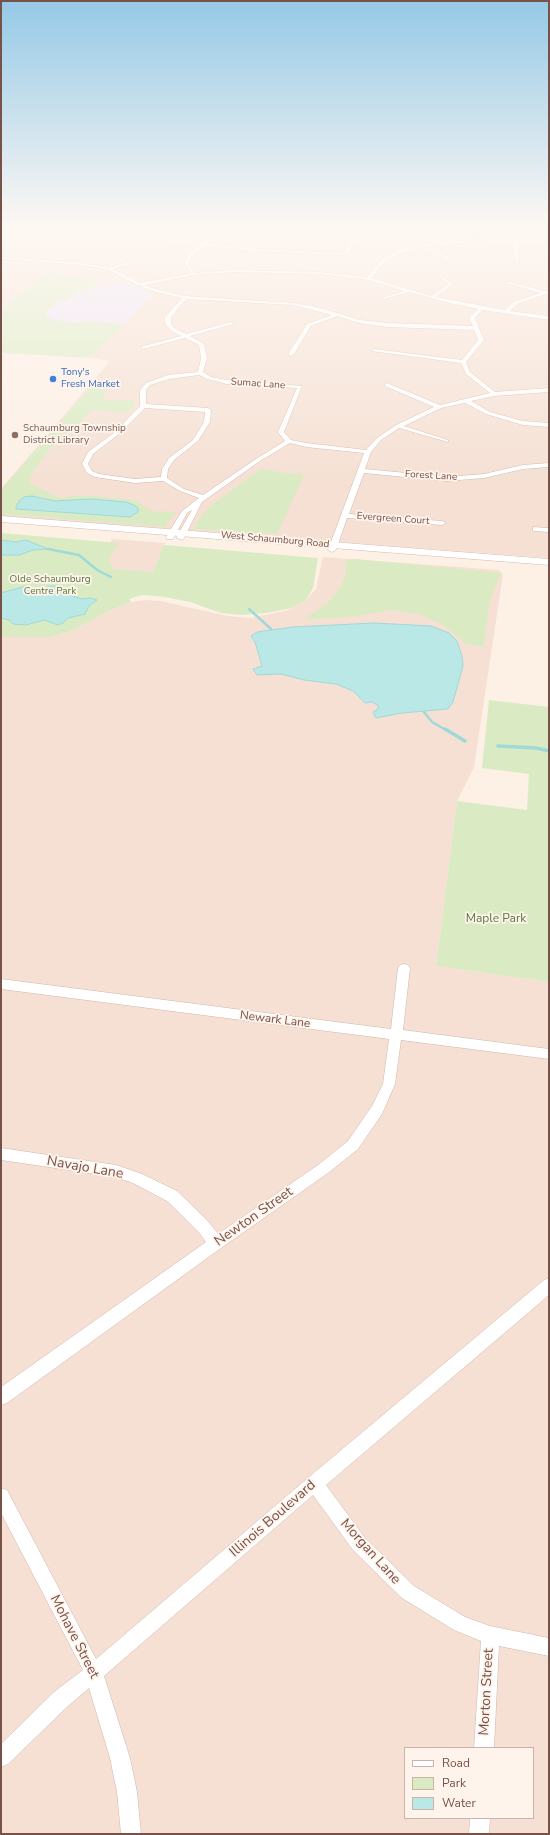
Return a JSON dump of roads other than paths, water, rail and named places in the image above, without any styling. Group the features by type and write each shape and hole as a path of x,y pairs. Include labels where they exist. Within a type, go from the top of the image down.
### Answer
{"main road":[{"name":"West Schaumburg Road","path":"1,519 176,535 549,562"},
{"name":"West Schaumburg Road","path":"1,526 176,535"},
{"name":"West Schaumburg Road","path":"333,547 549,568"}],"street":[{"path":"172,314 167,320 172,329 201,344 204,358 200,373 168,377 148,384 143,390 143,406 117,432 90,453 85,464 89,472 96,476 135,480 164,479 202,500"},
{"path":"331,314 359,321 387,325 475,328"},
{"path":"463,362 481,340 472,318 476,314"},
{"path":"518,314 549,318"},
{"path":"291,354 309,325 335,315"},
{"path":"143,347 231,324"},
{"path":"374,351 463,362"},
{"path":"463,362 468,372 494,394"},
{"name":"Sumac Lane","path":"200,373 209,378 227,382 300,387 281,432 289,441"},
{"path":"387,385 439,407"},
{"path":"333,547 368,452 379,439 398,426 439,407 494,394 549,390"},
{"path":"465,400 488,413 523,423 549,425"},
{"path":"143,406 208,410 207,422 195,440 171,459 165,469 164,479"},
{"path":"398,426 446,441"},
{"path":"176,535 184,512 258,460 289,441 306,445 368,452"},
{"name":"Forest Lane","path":"361,471 447,479 484,476 523,467 549,465"},
{"path":"176,535 202,500"},
{"name":"Evergreen Court","path":"344,516 442,523"},
{"path":"536,529 549,530"},
{"name":"Newton Street","path":"1,1397 216,1243 323,1169 352,1145 377,1110 389,1084 404,968"},
{"name":"Newark Lane","path":"1,984 549,1054"},
{"name":"Navajo Lane","path":"1,1154 116,1171 137,1178 172,1196 202,1225 216,1243"},
{"name":"Illinois Boulevard","path":"1,1757 61,1699 94,1673 315,1482 549,1285"},
{"name":"Morgan Lane","path":"315,1482 346,1528 375,1561 408,1592 460,1624 490,1636 549,1647"},
{"name":"Mohave Street","path":"1,1496 94,1673 120,1758 127,1792 132,1834"},
{"name":"Morton Street","path":"484,1747 490,1636"},
{"path":"479,1834 480,1819"}],"water":[{"path":"32,496 55,501 91,499 126,502 138,508 138,512 130,517 16,509 20,500 24,497"},
{"path":"1,540 16,542 26,540 48,549 33,550 19,555 1,555"},
{"path":"26,586 30,590 42,590 50,586 57,586 60,592 82,599 90,598 97,600 89,606 85,614 68,618 63,623 58,625 44,620 26,625 13,624 9,620 1,618 1,593"},
{"path":"374,623 431,626 449,633 457,641 462,656 463,666 453,702 448,709 402,713 376,718 373,712 378,709 378,705 372,702 365,703 353,691 336,684 304,680 281,674 257,675 253,669 262,666 255,642 251,636 257,632 293,627"}],"waterway":[{"path":"48,549 79,555 97,570 111,577"},
{"path":"249,609 271,629"},
{"path":"424,712 432,722 446,730"},
{"path":"445,729 465,741"},
{"path":"498,746 536,748 549,751"}],"place":[{"name":"Tony's Fresh Market","path":"53,379"},
{"name":"Schaumburg Township District Library","path":"15,435"}],"park label":[{"name":"Olde Schaumburg Centre Park","path":"50,586"},
{"name":"Maple Park","path":"496,919"}]}
